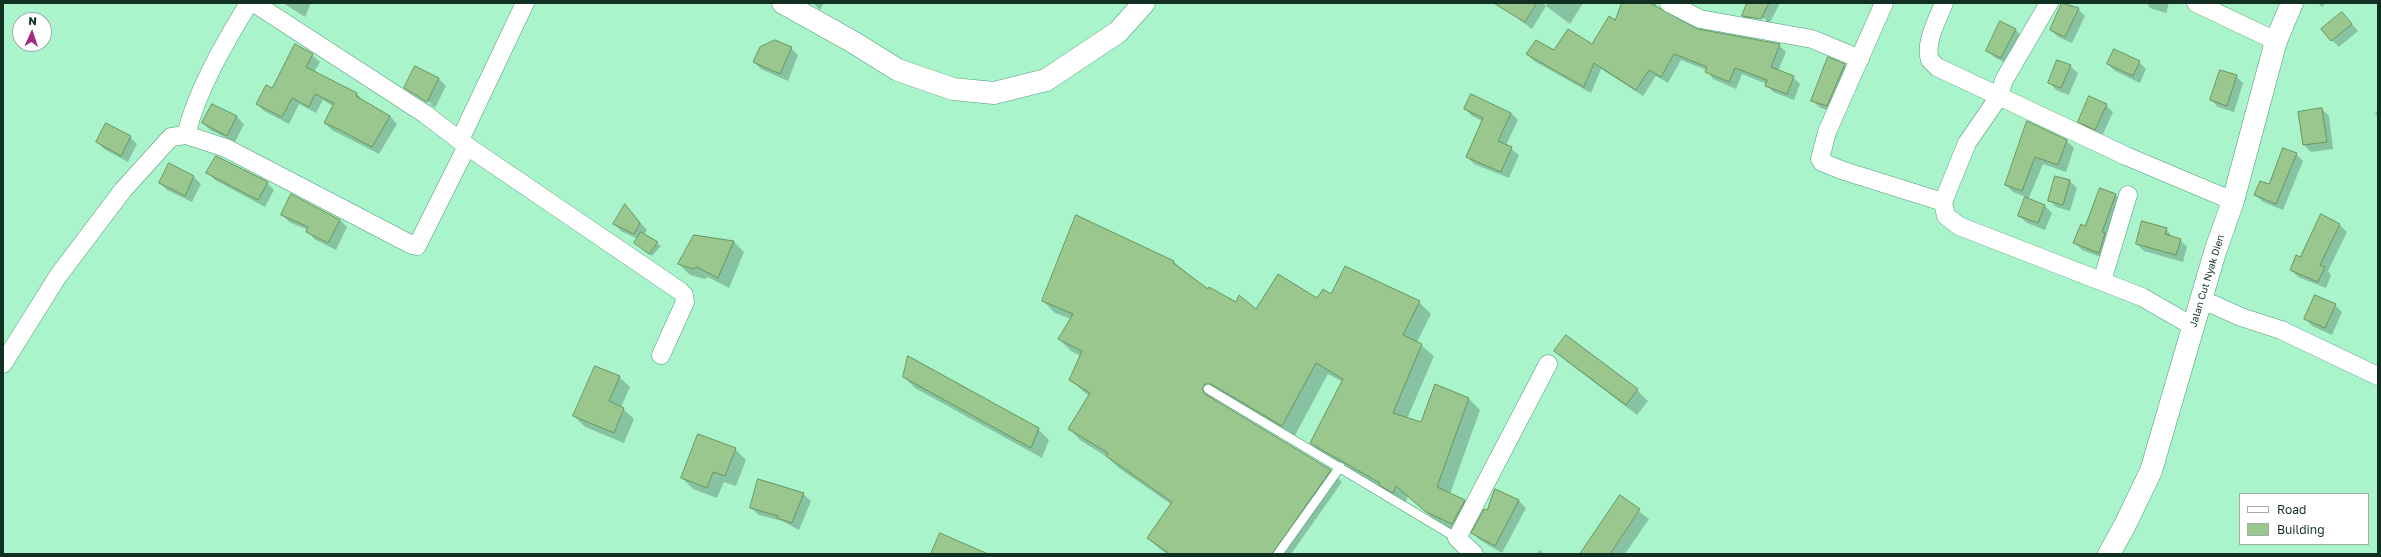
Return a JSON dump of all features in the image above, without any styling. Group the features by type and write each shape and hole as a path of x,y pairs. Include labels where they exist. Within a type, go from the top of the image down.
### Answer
{"street":[{"path":"186,136 190,119 228,38 249,3"},
{"path":"254,3 425,114 464,143 680,291 684,295 685,302 661,355"},
{"path":"3,364 58,276 123,190 171,137 186,136 226,148 412,245 417,246 464,143 524,3"},
{"path":"783,3 853,42 898,70 953,89 994,93 1046,80 1118,32 1144,3"},
{"path":"1669,3 1700,19 1735,24 1812,39 1860,59"},
{"path":"1884,3 1827,132 1820,155 1822,162 1841,170 1943,202"},
{"path":"1944,3 1934,28 1928,50 1930,60 1937,67 1998,98 2126,156 2233,201"},
{"path":"2049,3 2004,80 1998,98 1967,143 1943,202 1946,216 1959,226 2142,297 2194,327"},
{"path":"2196,3 2276,41"},
{"name":"Jalan Cut Nyak Dien","path":"2109,554 2125,526 2151,471 2200,305 2233,201 2276,41 2291,4"},
{"path":"2102,281 2128,195"},
{"path":"2200,305 2212,304 2241,317 2281,330 2378,376"},
{"path":"1474,554 1457,538 1548,364"}],"lane":[{"path":"1208,389 1457,538"},
{"path":"1278,554 1340,467"}],"building":[{"path":"1494,3 1537,3 1525,22"},
{"path":"1622,3 1650,3 1698,29 1780,44 1771,67 1794,76 1787,94 1765,86 1767,80 1735,68 1729,82 1705,72 1707,67 1674,54 1661,77 1649,70 1636,90 1594,63 1584,87 1526,54 1536,40 1554,50 1568,29 1592,44 1609,16 1615,20"},
{"path":"1747,3 1769,3 1761,19 1742,16"},
{"path":"2062,3 2079,8 2065,37 2050,30"},
{"path":"2342,12 2352,24 2331,41 2321,29"},
{"path":"2000,21 2016,29 2001,58 1986,51"},
{"path":"775,40 792,47 780,74 753,62 760,47"},
{"path":"295,44 313,54 306,67 357,93 356,96 390,116 372,147 324,123 334,103 315,94 309,107 292,98 282,117 256,104 266,85 272,88"},
{"path":"2114,49 2140,61 2133,76 2107,64"},
{"path":"1828,57 1845,64 1827,106 1811,101"},
{"path":"2057,60 2071,65 2061,88 2048,83"},
{"path":"415,66 439,78 427,102 404,88"},
{"path":"2220,70 2237,75 2227,106 2210,100"},
{"path":"1471,94 1511,113 1498,141 1512,147 1501,172 1466,157 1483,118 1464,109"},
{"path":"2089,96 2107,104 2095,130 2078,122"},
{"path":"212,104 237,116 227,136 202,123"},
{"path":"2322,108 2327,142 2303,145 2298,112"},
{"path":"2027,121 2067,140 2058,165 2035,157 2022,191 2005,185"},
{"path":"106,123 131,136 121,156 96,142"},
{"path":"2283,148 2297,153 2276,204 2254,195 2260,181 2269,184"},
{"path":"216,156 268,182 258,200 206,173"},
{"path":"169,163 194,176 185,196 159,183"},
{"path":"2055,176 2070,180 2063,205 2048,201"},
{"path":"2100,188 2116,194 2102,232 2105,233 2099,253 2073,243 2081,224 2085,226"},
{"path":"291,194 340,220 328,243 306,232 308,227 281,215"},
{"path":"2025,197 2045,205 2038,223 2018,216"},
{"path":"625,204 640,223 634,234 613,224"},
{"path":"2321,214 2340,224 2320,265 2325,267 2318,282 2290,270 2296,255 2300,257"},
{"path":"1076,215 1174,261 1173,263 1208,289 1209,287 1236,302 1239,295 1256,309 1278,274 1317,298 1323,289 1331,294 1345,266 1420,301 1403,335 1422,344 1393,413 1421,422 1435,384 1469,398 1437,487 1465,500 1452,524 1426,512 1396,486 1393,493 1379,485 1380,483 1310,443 1343,379 1316,363 1282,426 1211,384 1205,384 1202,389 1205,394 1331,470 1272,554 1170,554 1147,538 1172,502 1106,456 1108,453 1068,429 1090,393 1069,380 1082,351 1058,339 1073,314 1042,301"},
{"path":"2142,221 2167,228 2165,234 2181,239 2176,255 2136,244"},
{"path":"641,232 658,242 649,254 634,243"},
{"path":"694,235 734,241 718,278 697,267 693,269 678,264"},
{"path":"2315,295 2336,304 2325,328 2304,319"},
{"path":"1566,335 1638,389 1626,405 1554,351"},
{"path":"908,356 1039,428 1031,448 903,377"},
{"path":"595,366 620,376 609,401 624,408 614,433 573,416"},
{"path":"698,434 736,448 725,476 713,472 707,488 681,478"},
{"path":"758,479 804,493 792,523 777,518 778,516 750,508"},
{"path":"1495,489 1519,500 1495,546 1471,533 1484,509 1487,510"},
{"path":"1620,495 1640,509 1610,554 1580,554"},
{"path":"940,533 988,554 931,554"}]}
